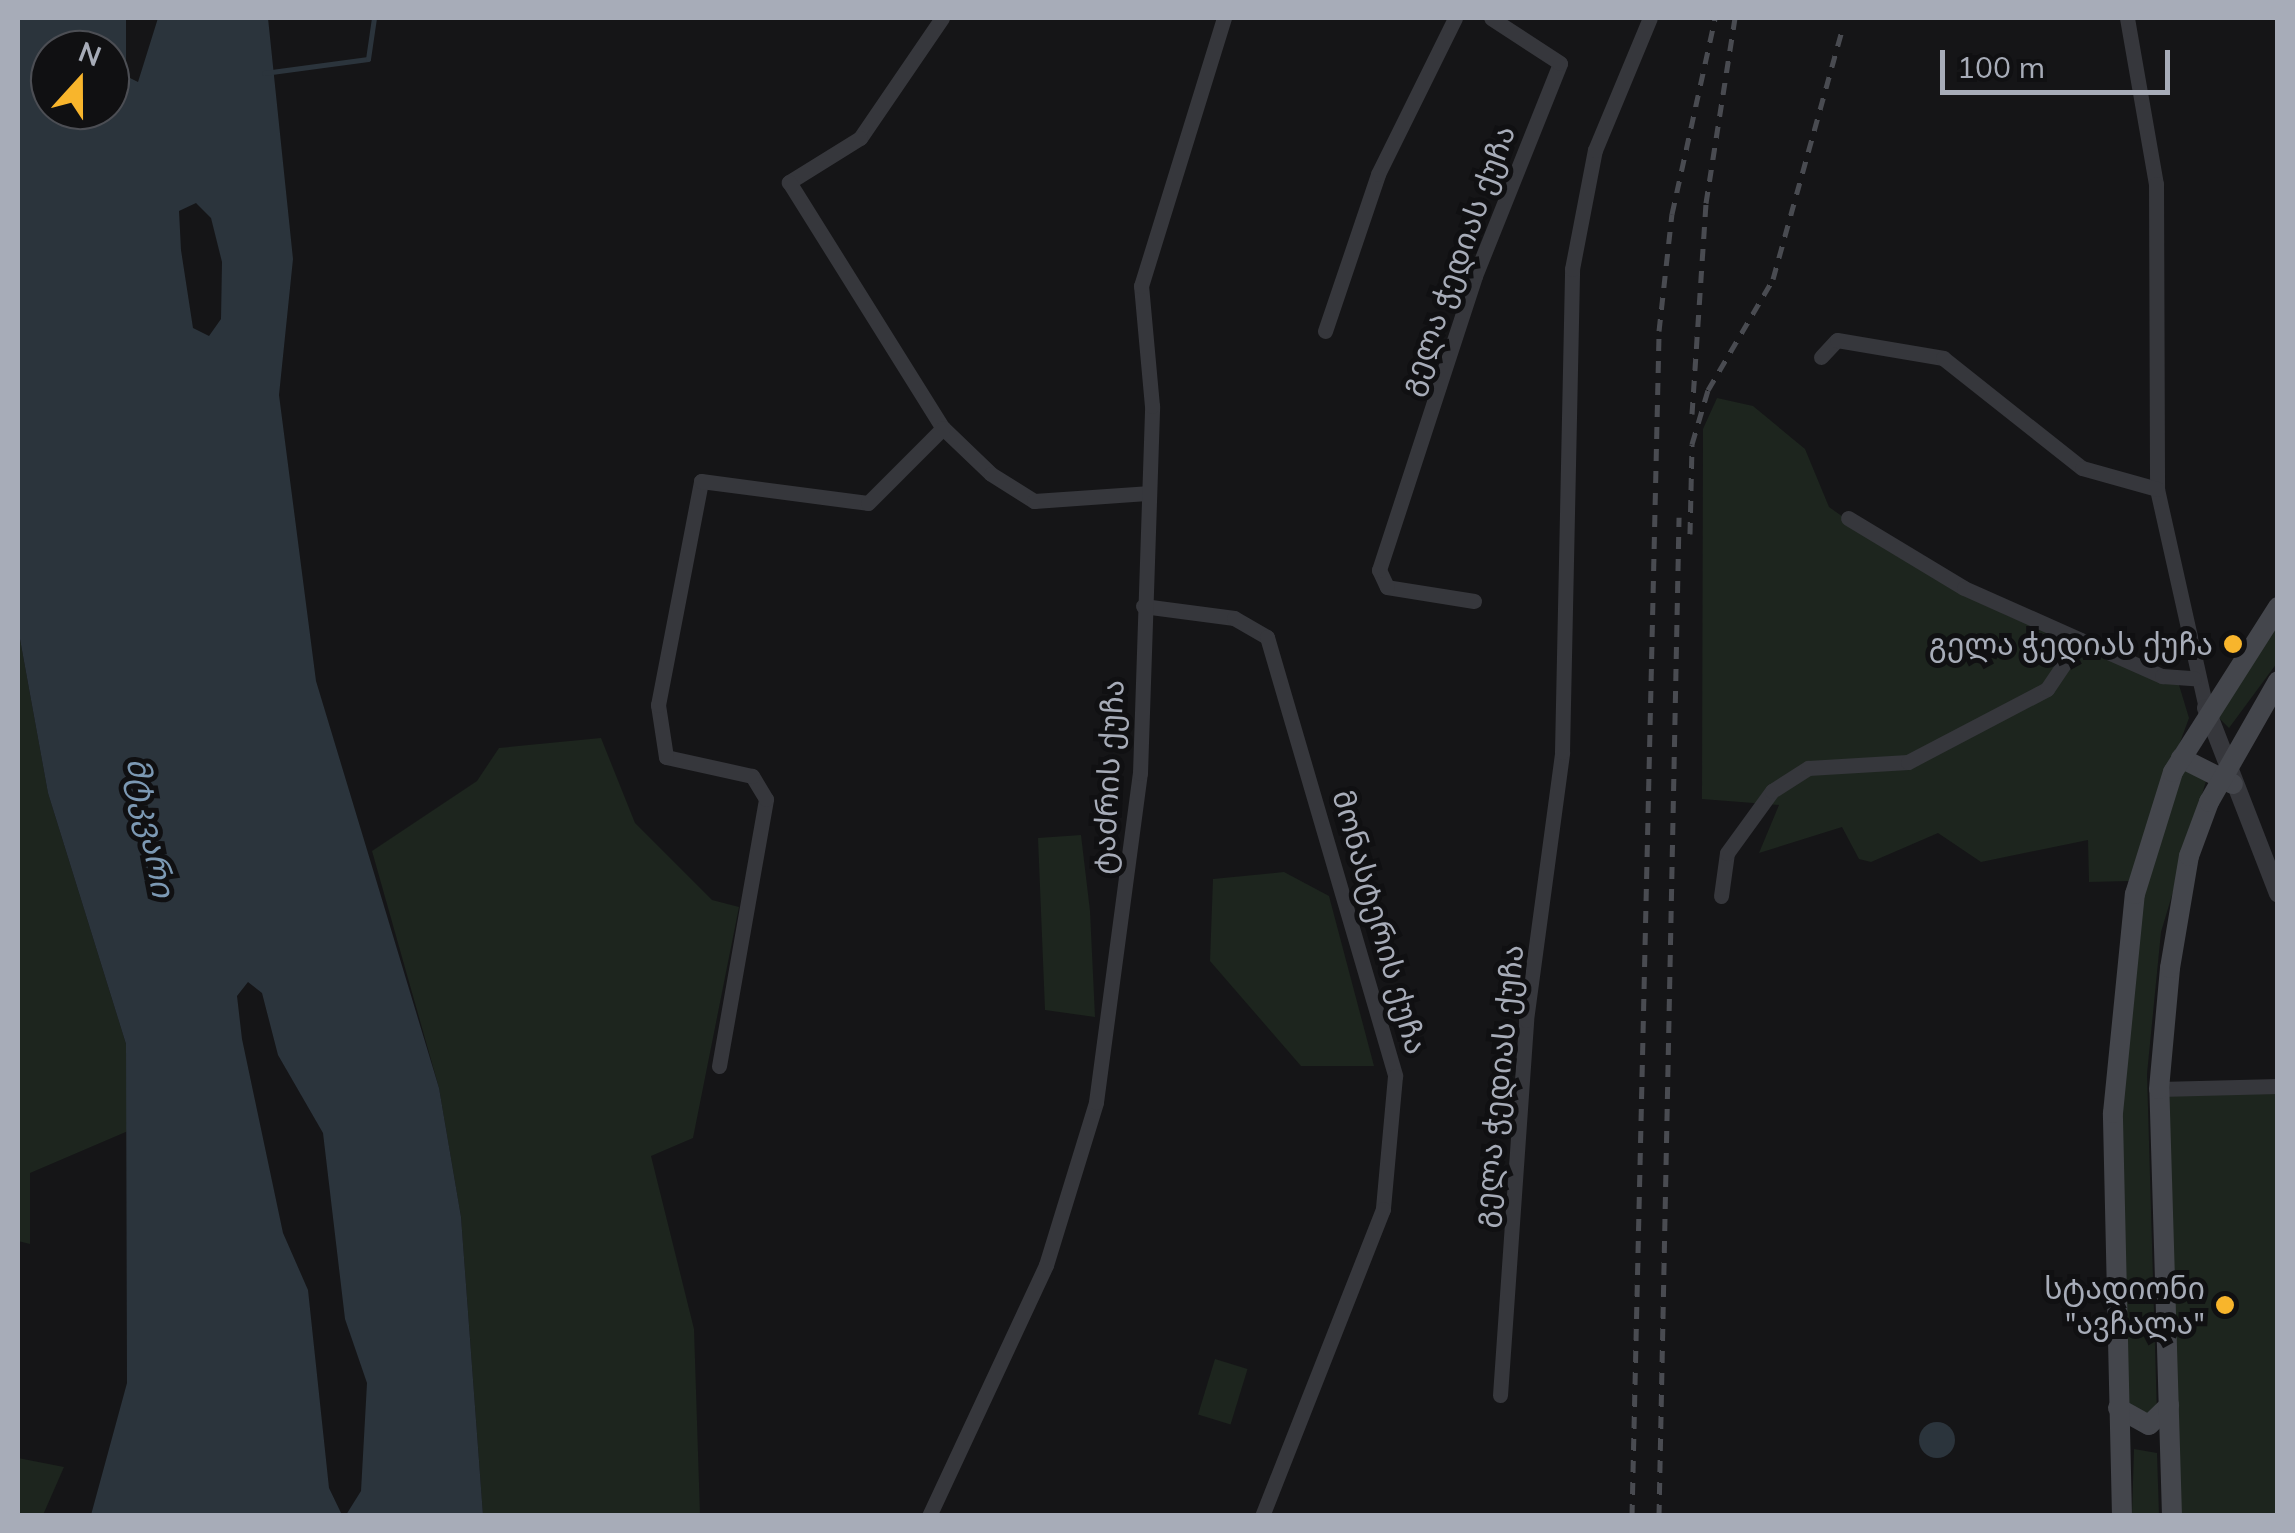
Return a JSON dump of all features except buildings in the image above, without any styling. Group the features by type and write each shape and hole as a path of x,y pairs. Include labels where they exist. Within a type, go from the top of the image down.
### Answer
{"main road":[{"path":"2122,1516 2113,1113 2122,974 2145,846 2181,758 2206,708 2278,607"},
{"path":"2172,1516 2159,1090 2189,856 2278,680"},
{"path":"2181,758 2227,776"},
{"path":"2118,1408 2149,1426 2169,1406"},
{"path":"2119,1448 2147,1436 2172,1454"}],"street":[{"path":"942,18 860,138 789,182 943,428 1034,501 1147,493"},
{"name":"ტაძრის ქუჩა","path":"929,1516 1046,1265 1082,1163 1112,960 1127,918 1147,493 1141,286 1224,18"},
{"path":"1325,331 1378,174 1455,18"},
{"name":"გელა ჭედიას ქუჩა","path":"1474,601 1387,587 1379,570 1474,276 1560,63 1492,18"},
{"name":"გელა ჭედიას ქუჩა","path":"1500,1395 1526,1020 1562,752 1572,268 1595,150 1650,18"},
{"path":"2127,18 2156,184 2157,489 2194,678 2227,776 2278,894"},
{"path":"1821,357 1836,340 1943,358 2082,468 2157,489"},
{"path":"718,1066 766,799 752,776 666,757 658,705 701,481 868,504 943,428"},
{"path":"1848,518 1964,588 2162,676 2194,678"},
{"name":"მონასტერის ქუჩა","path":"1143,606 1234,618 1266,637 1394,1076 1383,1209 1262,1516"},
{"path":"1721,896 1727,852 1772,791 1808,768 1908,762 2047,689 2080,640"},
{"path":"2159,1090 2278,1086"}],"shaded area":[{"path":"1717,398 1753,406 1805,449 1829,507 1884,546 2006,615 2179,685 2189,718 2129,881 2089,882 2088,840 1981,862 1938,833 1871,862 1859,859 1842,827 1759,853 1779,805 1702,799 1703,429"},
{"path":"2277,623 2277,663 2229,728 2215,714"},
{"path":"18,628 48,793 126,1044 128,1131 30,1173 30,1244 18,1241"},
{"path":"601,738 635,823 712,900 739,907 693,1138 651,1156 694,1329 700,1515 483,1515 461,1217 439,1088 372,851 477,781 499,748"},
{"path":"2186,766 2206,781 2161,932 2147,1074 2157,1415 2128,1415 2121,1078 2138,913 2159,827"},
{"path":"1081,835 1090,911 1095,1017 1045,1010 1038,838"},
{"path":"1284,872 1329,896 1374,1066 1301,1066 1210,961 1213,879"},
{"name":"სტადიონი \"ავჩალა\"","path":"2167,1091 2277,1091 2277,1515 2167,1515"},
{"path":"1215,1359 1248,1369 1231,1424 1198,1414"},
{"path":"2134,1449 2157,1453 2159,1515 2132,1515"},
{"path":"18,1458 64,1467 43,1515 18,1515"}],"water":[{"name":"მტკვარი","path":"18,18 126,18 126,30 30,30 30,130 130,130 130,78 138,82 158,18 268,18 293,259 279,395 316,681 439,1088 461,1217 483,1515 346,1515 361,1491 367,1383 345,1319 323,1133 278,1055 262,993 248,982 237,996 242,1039 283,1233 308,1290 329,1488 342,1515 91,1515 127,1383 126,1044 48,793 18,628","holes":["196,203 211,218 222,262 221,319 209,336 193,328 179,211"]},
{"path":"1937,1422 1950,1427 1955,1440 1950,1453 1937,1458 1924,1453 1919,1440 1924,1427"}],"waterway":[{"path":"264,73 368,59 374,18"}],"railway":[{"path":"1632,1516 1659,331 1672,214 1715,18"},
{"path":"1692,414 1706,203 1735,18"},
{"path":"1690,534 1692,444 1708,390 1773,279 1843,26"},
{"path":"1659,1516 1679,517"}],"place":[{"name":"გელა ჭედიას ქუჩა","path":"2233,644"},
{"name":"სტადიონი \"ავჩალა\"","path":"2225,1305"}]}
